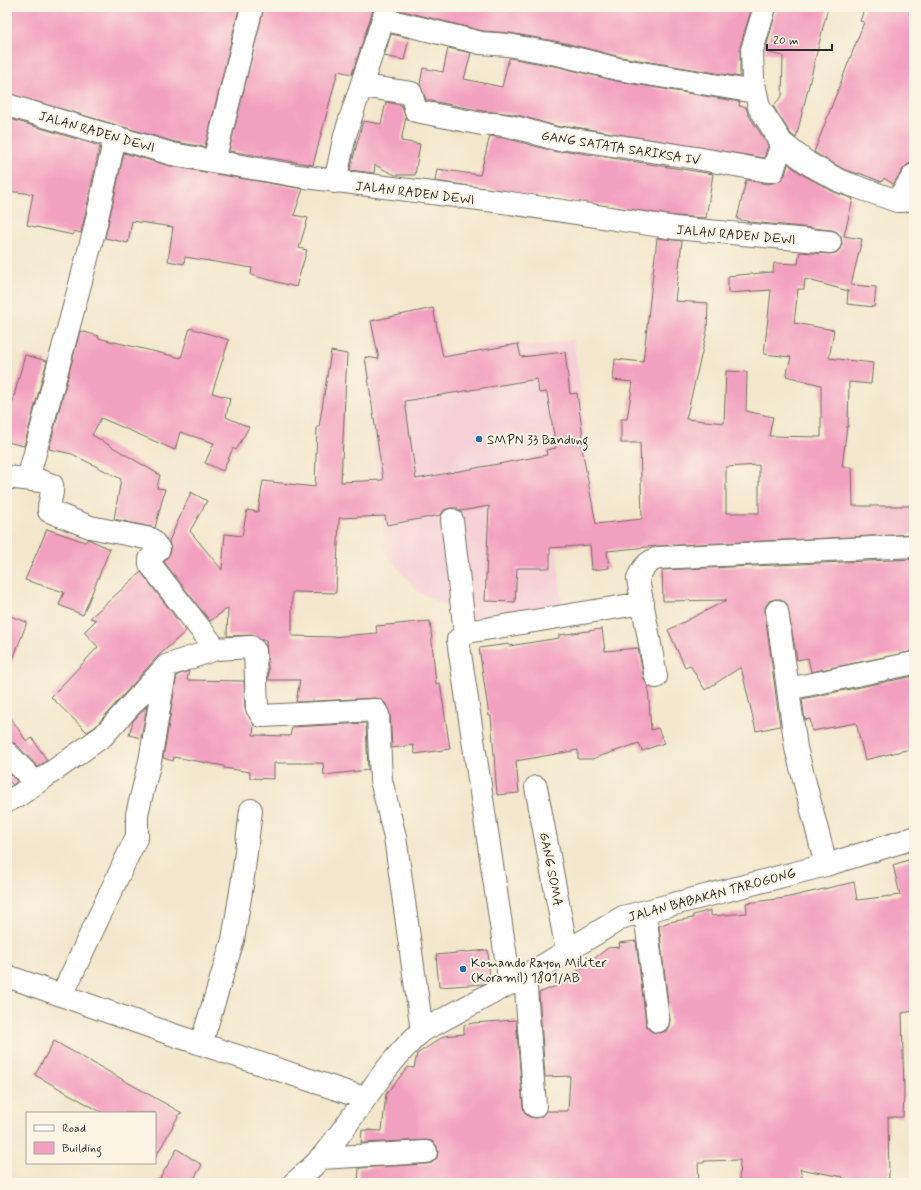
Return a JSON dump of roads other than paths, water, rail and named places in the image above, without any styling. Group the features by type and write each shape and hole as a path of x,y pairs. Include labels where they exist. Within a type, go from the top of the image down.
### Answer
{"street":[{"path":"214,161 252,7"},
{"path":"765,7 752,50 753,79 759,107 782,143 808,164 840,181 906,199 914,175"},
{"path":"335,182 345,135 385,13 481,43 508,45 562,55 618,69 755,92"},
{"name":"GANG SATATA SARIKSA IV","path":"362,86 411,93 416,111 482,124 512,127 560,140 567,138 768,171 773,171 782,143"},
{"name":"JALAN RADEN DEWI","path":"7,105 172,154 335,182 503,202 675,228 830,242"},
{"path":"115,137 94,232 17,478 52,485 53,491 48,504 49,511 90,527 151,539 159,549 150,559 150,564 216,649"},
{"path":"452,520 465,633"},
{"path":"656,677 644,603 638,579 641,571 651,561 658,558 914,546"},
{"path":"535,1106 518,980 457,645 459,637 465,633 644,603"},
{"path":"777,611 796,748 826,865"},
{"path":"7,801 18,796 103,736 166,666 216,649 251,647 256,651 257,708 262,716 375,710 378,715 382,780 395,837 422,1031"},
{"path":"788,689 914,663"},
{"path":"62,995 137,836 136,814 150,761 166,666"},
{"path":"7,753 36,783"},
{"name":"GANG SOMA","path":"536,787 567,951"},
{"path":"201,1044 233,940 242,885 251,810"},
{"name":"JALAN BABAKAN TAROGONG","path":"294,1183 320,1158 364,1098 409,1042 422,1031 518,980 623,917 826,865 914,838"},
{"path":"645,912 658,1021"},
{"path":"7,976 201,1044 364,1098"},
{"path":"320,1158 426,1152"}],"place":[{"name":"SMPN 33 Bandung","path":"479,439"},
{"name":"Komando Rayon Militer (Koramil) 1801/AB","path":"463,969"}]}
